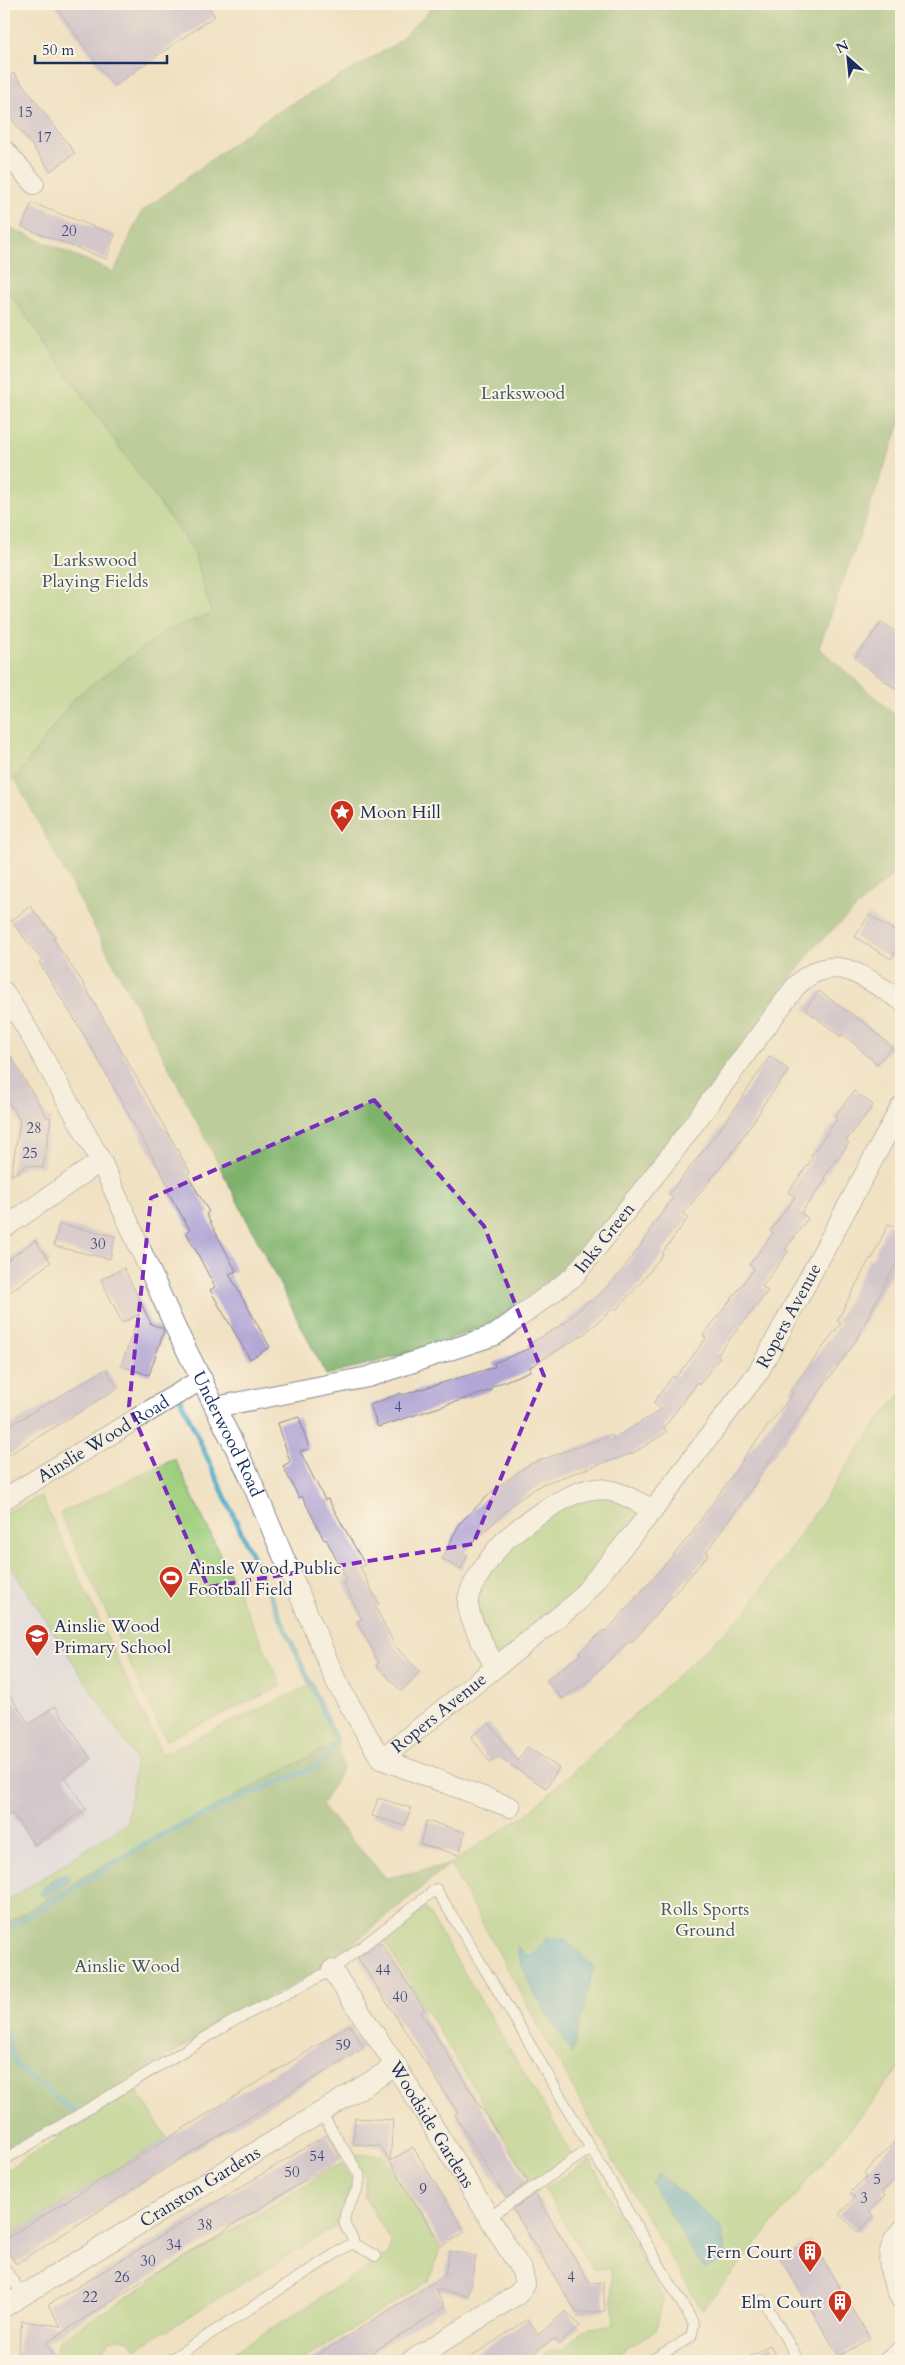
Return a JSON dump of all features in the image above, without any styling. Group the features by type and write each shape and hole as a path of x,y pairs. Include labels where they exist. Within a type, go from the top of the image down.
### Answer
{"street":[{"path":"4,150 34,184"},
{"name":"Inks Green","path":"216,1407 368,1377 495,1335 573,1277 670,1156 796,986 809,974 826,967 843,967 901,1000"},
{"name":"Underwood Road","path":"4,992 26,1027 101,1161 176,1328 248,1473 337,1683 381,1759"},
{"name":"Ropers Avenue","path":"381,1759 576,1603 653,1510 759,1371 901,1106"},
{"path":"4,1228 101,1161"},
{"name":"Ainslie Wood Road","path":"4,1499 202,1379"},
{"name":"Ropers Avenue","path":"495,1667 473,1621 468,1601 474,1582 510,1536 552,1505 592,1489 618,1491 653,1510"},
{"path":"381,1759 510,1807"},
{"name":"Woodside Gardens","path":"332,1970 396,2066 522,2272 525,2284 518,2294 411,2361"},
{"name":"Cranston Gardens","path":"4,2307 396,2066"},
{"path":"901,2231 891,2248 889,2266 892,2281 901,2299"},
{"path":"889,2361 901,2351"}],"lane":[{"path":"4,2160 228,2024 332,1970 436,1888 694,2324 691,2337 650,2361"},
{"path":"321,2113 359,2174 360,2184 346,2215 345,2225 353,2239 352,2243"},
{"path":"488,2218 591,2148"},
{"path":"352,2243 376,2256"},
{"path":"168,2361 352,2243"},
{"path":"4,2268 23,2295"},
{"path":"763,2300 799,2361"}],"highlighted area":[{"path":"374,1100 484,1226 544,1376 473,1544 208,1587 129,1406 151,1198"}],"shaded area":[{"name":"Ainslie Wood Primary School","path":"4,1556 136,1759 127,1823 4,1903"}],"green space":[{"name":"Larkswood","path":"433,4 901,4 901,421 819,648 901,720 901,867 816,945 603,1231 545,1285 492,1322 430,1348 326,1375 174,1077 15,779 75,697 167,630 211,614 194,552 4,285 4,225 114,272 141,212 264,120 394,45 429,11"},
{"name":"Larkswood Playing Fields","path":"4,285 194,552 211,614 167,630 75,697 15,779 4,787"},
{"name":"Rolls Sports Ground","path":"901,1394 901,2066 702,2310 602,2141 450,1864 528,1813 746,1612 882,1416"},
{"name":"Ainsle Wood Public Football Field","path":"175,1459 282,1686 166,1740 60,1513"},
{"path":"592,1489 653,1510 576,1603 495,1667 473,1621 474,1582 510,1536"},
{"path":"41,1496 162,1754 311,1685 337,1742 83,1877 4,1925 4,1903 127,1823 136,1759 4,1556 4,1513"},
{"name":"Ainslie Wood","path":"337,1742 343,1767 322,1806 386,1878 450,1864 324,1968 226,2021 4,2156 4,1925 83,1877"},
{"path":"425,1907 574,2157 533,2184 384,1941"},
{"path":"134,2086 167,2138 4,2240 4,2171 60,2137 57,2132"},
{"path":"353,2154 383,2155 440,2249 429,2281 301,2361 220,2361 389,2254 391,2240 365,2198 365,2176"},
{"path":"590,2160 663,2299 656,2330 604,2361 536,2361 553,2350 561,2350 585,2329 614,2324 611,2269 592,2269 544,2189"},
{"path":"341,2162 353,2182 336,2226 136,2349 129,2340 119,2338 109,2340 95,2361 63,2361 56,2351 59,2340"}],"water":[{"path":"70,1873 70,1881 45,1897 39,1893 53,1880 61,1875"},
{"path":"547,1938 565,1939 594,1967 572,2054 532,1989 518,1956 517,1946 528,1956 537,1951"},
{"path":"659,2174 720,2225 727,2258 704,2269 652,2183"}],"building":[{"path":"54,4 206,4 215,16 113,86"},
{"path":"14,73 75,153 51,171 4,109 4,81"},
{"path":"32,203 115,235 106,259 22,227"},
{"path":"882,622 901,636 901,693 855,658"},
{"path":"30,906 55,937 53,939 83,983 190,1172 187,1174 209,1212 206,1214 236,1271 229,1274 270,1347 250,1359 210,1290 215,1287 186,1232 190,1230 167,1190 170,1188 83,1033 39,962 42,960 11,921"},
{"path":"869,915 901,935 901,943 891,959 855,937"},
{"path":"819,991 866,1024 892,1047 877,1064 843,1034 841,1037 805,1009"},
{"path":"4,1045 47,1117 51,1118 43,1168 27,1165 11,1176 20,1121 4,1094"},
{"path":"770,1056 789,1070 760,1109 735,1149 683,1214 688,1218 663,1254 616,1310 614,1308 583,1335 530,1367 530,1371 491,1387 492,1390 378,1427 370,1405 401,1393 402,1395 495,1367 494,1363 530,1348 528,1345 563,1324 589,1301 591,1303 620,1273 650,1232 673,1198 669,1194 724,1124"},
{"path":"854,1091 873,1105 846,1141 849,1143 801,1213 808,1218 785,1250 788,1252 762,1287 768,1291 717,1355 720,1357 700,1384 698,1382 664,1427 667,1432 633,1453 542,1484 514,1503 463,1552 468,1555 461,1569 442,1559 459,1524 498,1486 532,1463 612,1435 613,1439 662,1409 653,1403 673,1376 675,1378 692,1357 706,1338 703,1336 754,1269 749,1265 773,1233 770,1231 795,1197 788,1192 813,1158 810,1156 837,1120 834,1117"},
{"path":"59,1224 115,1236 110,1259 54,1246"},
{"path":"888,1224 901,1229 901,1265 896,1263 855,1342 706,1552 709,1554 632,1642 630,1640 590,1679 562,1699 547,1680 581,1654 579,1652 604,1630 606,1632 695,1530 742,1460 793,1393 790,1391 841,1323 837,1321 870,1258 872,1259"},
{"path":"35,1240 51,1262 4,1296 4,1263"},
{"path":"124,1268 151,1324 162,1328 164,1331 149,1375 121,1366 139,1314 122,1323 101,1279"},
{"path":"106,1369 118,1388 4,1458 4,1429"},
{"path":"299,1417 309,1449 300,1451 325,1500 328,1499 365,1565 360,1567 379,1604 375,1606 395,1646 420,1672 401,1691 376,1665 379,1663 357,1621 362,1619 343,1582 347,1580 302,1496 299,1498 283,1466 290,1462 278,1423"},
{"name":"Ainslie Wood Primary School","path":"4,1687 29,1724 55,1706 91,1759 64,1777 86,1809 34,1845 12,1813 4,1819"},
{"path":"489,1723 518,1761 527,1747 559,1768 546,1788 498,1757 490,1762 471,1737"},
{"path":"378,1798 411,1808 405,1826 372,1816"},
{"path":"426,1821 465,1832 459,1855 420,1844"},
{"path":"381,1943 425,2010 421,2012 528,2182 506,2198 455,2115 458,2113 358,1958"},
{"path":"350,2025 364,2048 182,2158 16,2264 4,2245 4,2240"},
{"path":"355,2118 393,2120 390,2161 413,2147 465,2232 442,2246 380,2146 353,2144"},
{"path":"326,2135 341,2158 46,2343 58,2361 17,2360 22,2321 61,2326 48,2305"},
{"path":"901,2136 901,2173 882,2192 885,2196 869,2211 874,2216 858,2232 839,2214 855,2197 850,2193 867,2176 864,2173"},
{"path":"535,2194 590,2283 603,2282 605,2311 577,2313 513,2209"},
{"path":"811,2240 870,2338 839,2356 780,2258"},
{"path":"450,2251 476,2256 468,2296 435,2289 445,2307 359,2361 308,2361 445,2275"},
{"path":"566,2311 580,2326 559,2344 554,2339 521,2361 465,2361 528,2319 538,2335"},
{"path":"770,2345 779,2361 742,2361"}],"waterway":[{"path":"4,1931 157,1837 230,1802 315,1767 329,1755 337,1742 180,1398"},
{"path":"4,2028 16,2065 75,2113"}],"place":[{"name":"Moon Hill","path":"342,833"},
{"name":"Ainsle Wood Public Football Field","path":"171,1599"},
{"name":"Ainslie Wood Primary School","path":"37,1657"},
{"name":"Fern Court","path":"810,2273"},
{"name":"Elm Court","path":"840,2323"}]}
